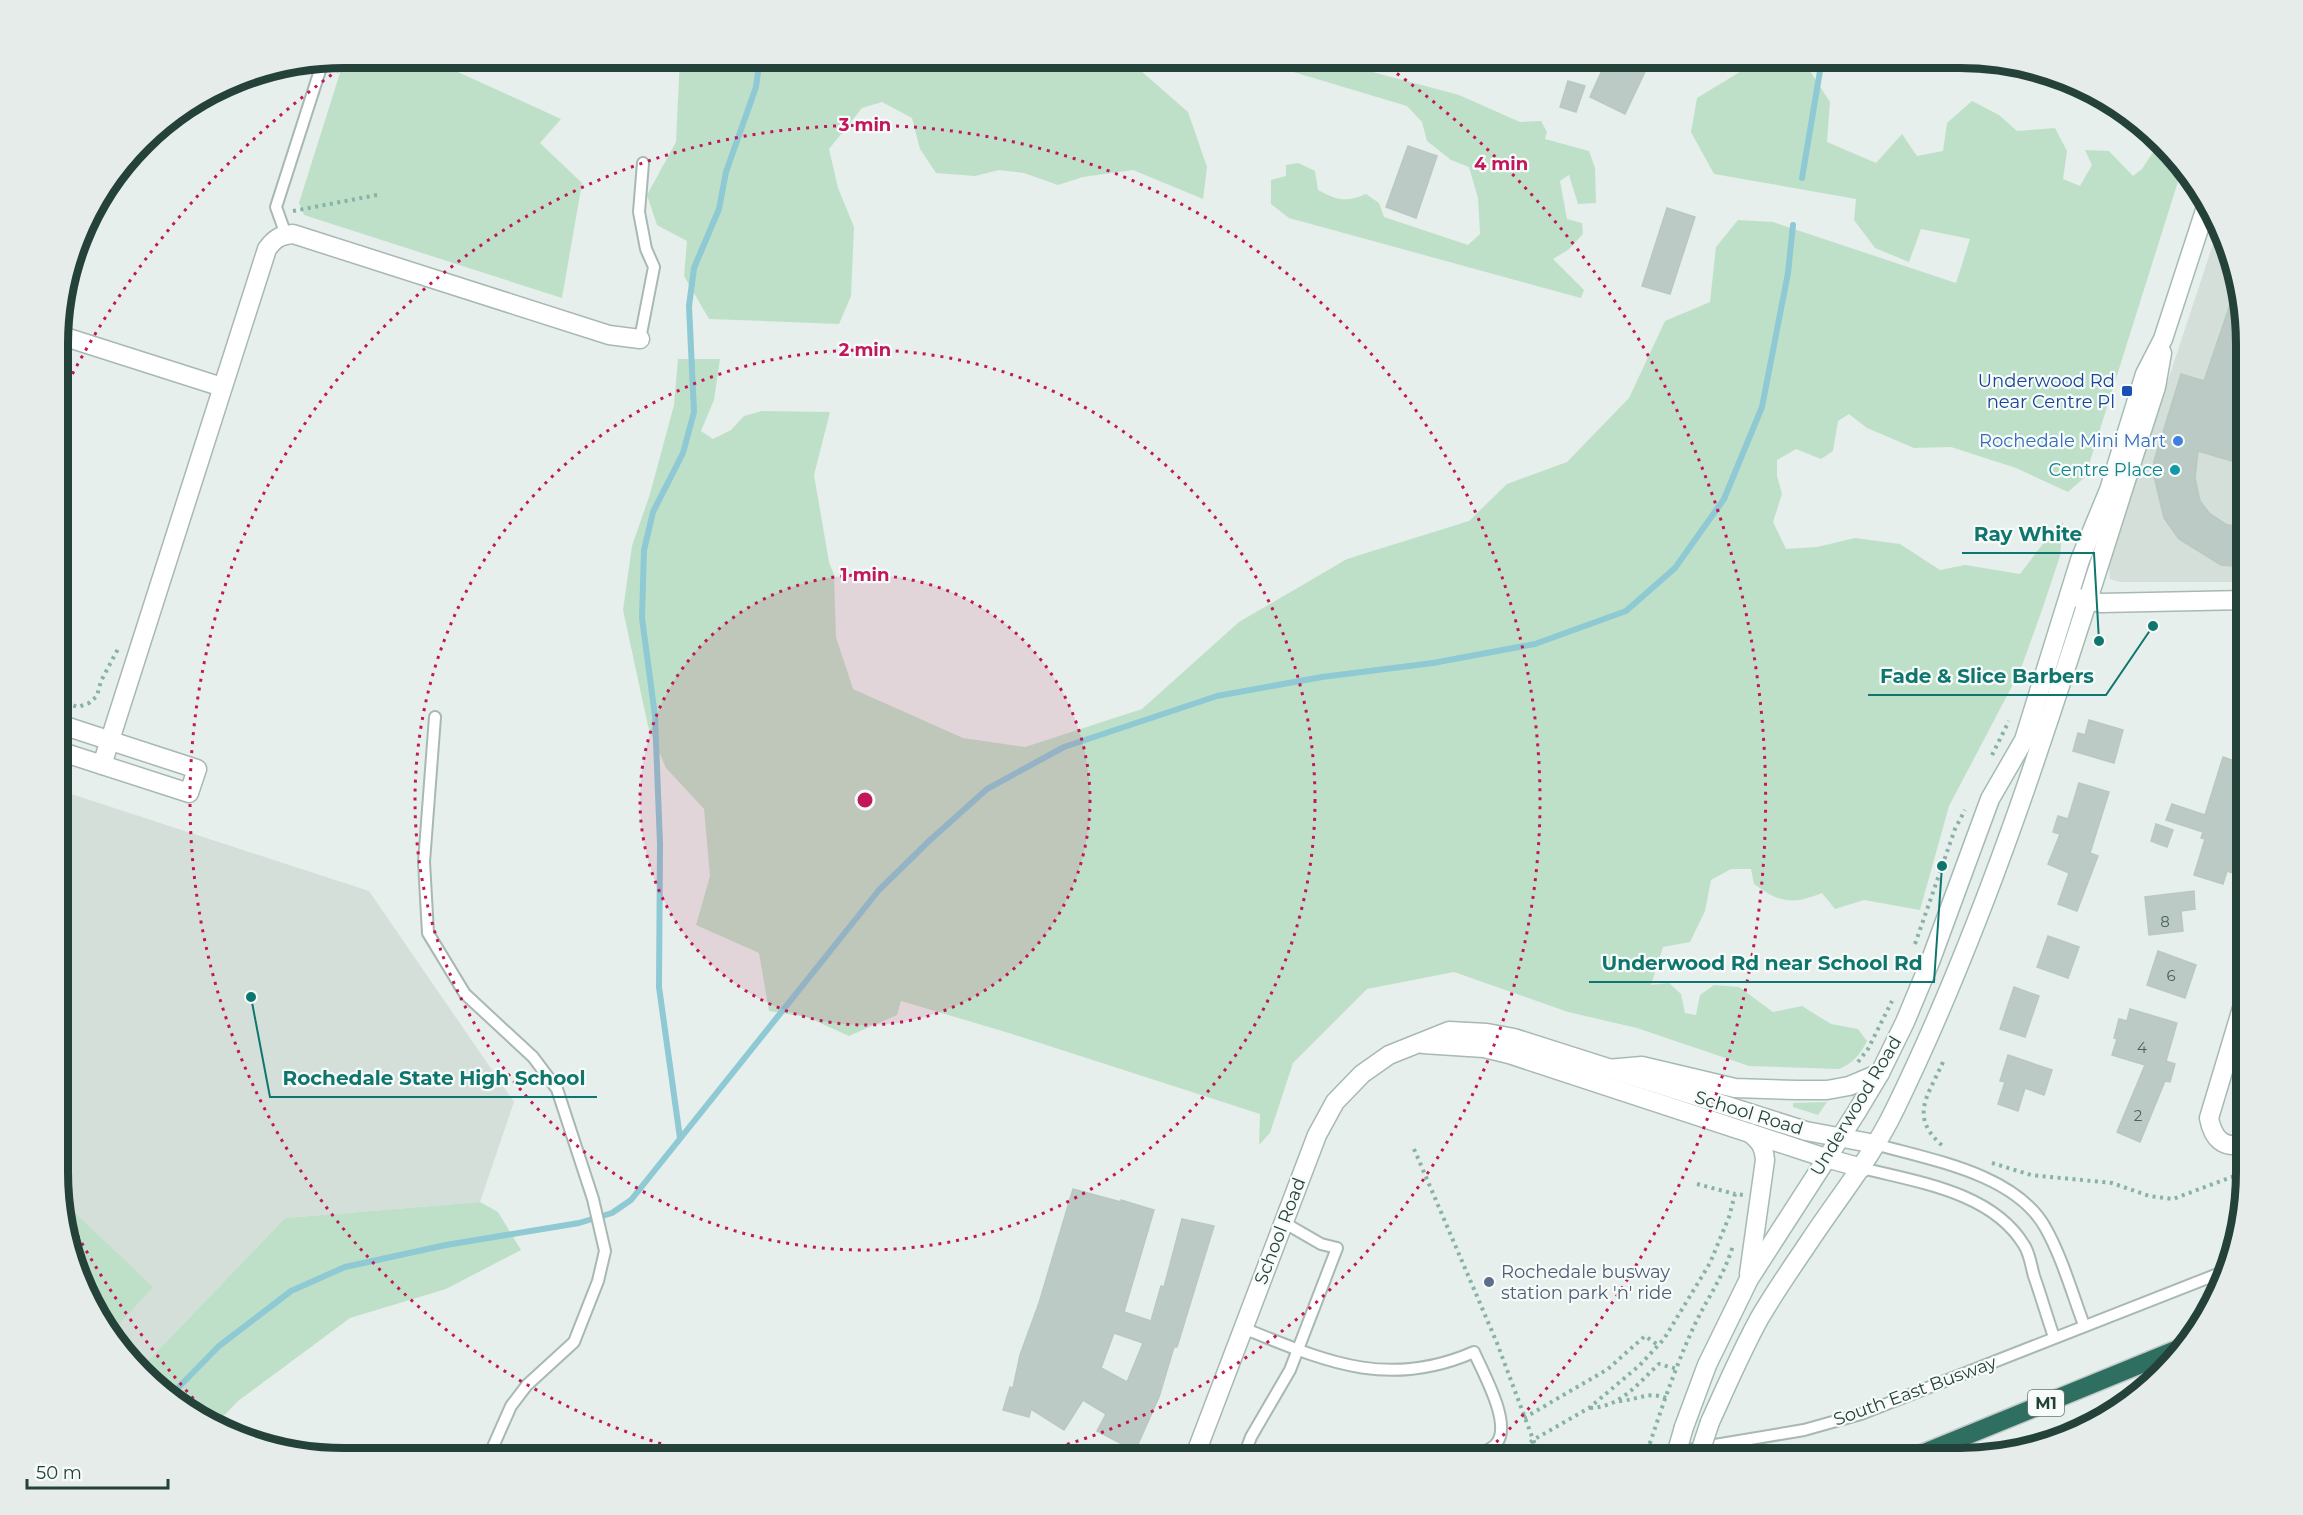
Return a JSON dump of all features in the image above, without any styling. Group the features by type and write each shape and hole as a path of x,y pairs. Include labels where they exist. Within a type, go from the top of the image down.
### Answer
{"highway":[{"name":"M1","path":"1936,1448 2166,1354"}],"street":[{"name":"Underwood Road","path":"1678,1448 1707,1365 1749,1279 1880,1073 1905,1022 1930,962 1990,799 2024,740 2078,598 2156,387 2162,361 2163,339 2204,215"},
{"path":"102,765 267,249 274,240 293,234 609,335 640,339"},
{"path":"68,338 222,387"},
{"path":"2078,598 2101,603 2236,600"},
{"name":"Underwood Road","path":"1701,1448 1710,1422 1760,1319 1811,1239 1862,1168 1893,1114 1924,1048 1956,975 2036,758 2078,598"},
{"path":"68,727 197,769 189,794 68,754"},
{"path":"2236,1028 2209,1118 2211,1131 2218,1140 2236,1146"},
{"name":"School Road","path":"1198,1448 1317,1135 1335,1102 1362,1074 1389,1055 1449,1031 1487,1033 1514,1038 1806,1131 1875,1144"},
{"name":"School Road","path":"1417,1044 1484,1048 1509,1054 1862,1168"},
{"path":"1607,1069 1642,1066 1735,1088 1796,1090 1827,1090 1849,1086 1880,1073"},
{"path":"1749,1279 1765,1160 1764,1148 1750,1133"}],"lane":[{"path":"286,235 276,207 321,68"},
{"path":"640,339 654,267 646,249 639,212 643,163"},
{"path":"435,717 424,862 428,933 465,994 533,1057 557,1089 593,1199 605,1251 598,1281 574,1342 527,1386 511,1406 492,1448"},
{"path":"1875,1144 1994,1181 2020,1197 2044,1226 2084,1325"},
{"path":"1862,1168 1928,1185 1959,1196 1990,1210 2007,1222 2026,1247 2054,1337"},
{"path":"1247,1448 1251,1437 1280,1390 1298,1351 1337,1248 1321,1244 1283,1222"},
{"name":"South East Busway","path":"1697,1448 1804,1430 1861,1414 2215,1275"},
{"path":"1243,1328 1298,1351 1336,1363 1382,1370 1440,1366 1474,1352 1501,1421 1502,1435 1495,1446 1490,1448"}],"path":[{"path":"1992,756 2011,714"},
{"path":"1913,950 1955,829 1966,808"},
{"path":"1852,1067 1868,1049 1897,992"},
{"path":"1943,1062 1925,1102 1923,1114 1924,1125 1934,1139 1947,1149"},
{"path":"1414,1149 1497,1343 1536,1448"},
{"path":"1991,1163 2031,1174 2112,1183 2132,1188 2149,1196 2173,1199 2236,1175"},
{"path":"1697,1184 1747,1196"},
{"path":"1525,1448 1533,1440 1589,1408 1640,1365 1658,1345 1710,1263 1729,1217 1735,1194"},
{"path":"1649,1448 1695,1324 1730,1257 1736,1236"},
{"path":"1524,1418 1608,1369 1645,1336 1658,1345"},
{"path":"1589,1408 1606,1408 1619,1401 1659,1364 1677,1369"},
{"path":"1619,1401 1633,1400 1653,1393 1666,1398"}],"shaded area":[{"path":"2215,239 2226,272 2235,325 2236,582 2120,582 2110,579 2109,567 2121,523"},
{"path":"68,793 369,891 514,1102 480,1202 285,1218 145,1364 104,1310 82,1260 73,1225 68,1190"}],"green space":[{"path":"342,68 449,68 561,119 540,143 582,183 562,298 304,215 299,203"},
{"path":"679,68 1138,68 1188,112 1207,167 1203,199 1133,170 1083,177 1058,185 1024,173 999,170 975,176 936,173 920,149 912,118 882,102 862,108 829,149 838,188 854,227 851,296 839,324 709,319 684,276 687,241 657,225 647,195 676,142"},
{"path":"1280,68 1357,68 1459,95 1520,122 1541,121 1547,132 1545,139 1589,151 1595,168 1596,203 1578,204 1569,175 1560,181 1567,219 1582,223 1583,234 1568,250 1553,259 1584,290 1581,298 1289,218 1271,204 1271,180 1286,176 1286,165 1298,163 1315,171 1318,190 1341,199 1352,199 1366,194 1379,203 1384,217 1468,245 1480,234 1478,198 1469,167 1451,160 1427,141 1422,122 1407,106"},
{"path":"1746,68 1808,68 1830,102 1827,142 1876,163 1902,134 1917,156 1943,151 1947,123 1972,101 1999,115 2017,131 2055,128 2067,151 2063,179 2080,186 2092,165 2085,150 2109,151 2133,176 2142,169 2155,148 2179,177 2085,477 2068,492 2016,468 1951,447 1914,448 1867,428 1849,414 1838,421 1833,451 1821,459 1796,449 1777,460 1777,476 1782,494 1773,522 1786,549 1817,547 1855,538 1900,544 1940,570 1965,565 2020,574 2048,537 2063,522 2060,556 2020,671 1949,806 1920,910 1864,900 1835,909 1822,893 1802,899 1787,900 1771,895 1754,884 1751,869 1731,869 1711,880 1705,911 1690,942 1663,947 1651,985 1669,983 1681,994 1685,1013 1696,1015 1700,995 1714,985 1739,987 1773,1012 1802,1006 1831,1024 1858,1029 1867,1041 1852,1061 1839,1069 1749,1066 1637,1028 1568,1012 1454,972 1367,989 1293,1063 1270,1133 1259,1145 1260,1114 1009,1033 901,1001 897,1015 849,1036 807,1017 769,1011 759,953 696,925 710,876 704,809 666,768 648,726 623,610 632,546 650,494 674,405 678,359 720,359 714,400 701,431 713,439 731,430 744,416 762,411 830,412 814,475 829,562 834,575 836,637 853,689 963,738 1025,747 1142,709 1239,622 1347,559 1469,521 1507,484 1567,462 1629,398 1665,321 1710,302 1716,247 1738,220 1773,222 1956,283 1970,239 1921,229 1909,262 1875,248 1854,220 1856,199 1714,174 1691,132 1697,98"},
{"path":"1827,1102 1818,1115 1793,1107 1793,1103"},
{"path":"480,1202 498,1212 521,1250 446,1289 350,1318 238,1401 221,1419 190,1401 145,1364 285,1218"},
{"path":"70,1208 153,1287 116,1328 104,1310 82,1260"}],"building":[{"path":"1603,68 1647,68 1625,114 1590,97"},
{"path":"1568,81 1585,86 1576,112 1560,107"},
{"path":"1408,146 1437,156 1416,218 1386,207"},
{"path":"1667,208 1695,217 1670,294 1642,286"},
{"name":"Centre Place","path":"2232,300 2236,344 2236,377 2232,390 2236,391 2236,448 2232,461 2198,451 2195,478 2200,501 2209,513 2227,525 2236,526 2236,566 2221,565 2179,539 2164,518 2154,476 2154,461 2181,374 2204,381"},
{"path":"2089,720 2123,730 2114,763 2073,751 2078,733 2085,735"},
{"path":"2223,757 2236,761 2231,784 2236,786 2236,864 2233,873 2227,871 2223,884 2194,875 2205,839 2201,838 2203,832 2166,820 2172,804 2205,815"},
{"path":"2079,783 2109,792 2090,853 2098,856 2077,911 2058,904 2069,873 2048,864 2060,834 2053,832 2058,816 2068,819"},
{"path":"2156,824 2173,830 2167,847 2151,841"},
{"path":"2194,891 2195,909 2181,911 2183,931 2149,935 2145,897"},
{"path":"2048,936 2079,947 2068,978 2037,967"},
{"path":"2158,951 2196,965 2185,998 2147,985"},
{"path":"2014,987 2039,996 2025,1037 2000,1029"},
{"path":"2130,1009 2177,1023 2166,1061 2175,1064 2170,1082 2165,1081 2140,1142 2117,1132 2145,1065 2112,1055 2117,1039 2114,1038 2119,1019 2127,1021"},
{"path":"2008,1055 2052,1070 2044,1095 2025,1088 2018,1111 1998,1104 2005,1082 2000,1081"},
{"path":"1073,1189 1154,1210 1124,1312 1151,1321 1161,1286 1164,1287 1182,1219 1214,1226 1177,1347 1174,1347 1159,1397 1136,1448 1129,1448 1097,1431 1106,1414 1083,1400 1064,1430 1031,1409 1029,1417 1003,1410 1010,1387 1013,1388 1020,1355 1039,1303","holes":["1114,1333 1143,1343 1127,1382 1101,1368"]}],"waterway":[{"path":"680,1138 659,987 660,844 655,716 642,618 644,550 653,512 683,453 694,412 689,306 694,268 719,209 726,172 756,87 759,68"},
{"path":"1802,178 1821,68"},
{"path":"176,1390 219,1346 291,1291 345,1267 446,1245 579,1223 612,1213 631,1200 879,890 987,789 1064,747 1217,696 1322,677 1433,663 1535,644 1626,611 1675,568 1724,499 1762,407 1788,273 1793,225"}],"place":[{"name":"Underwood Rd near Centre Pl","path":"2127,391"},
{"name":"Rochedale Mini Mart","path":"2178,441"},
{"name":"Centre Place","path":"2175,470"},
{"name":"Fade & Slice Barbers","path":"2153,626"},
{"name":"Ray White","path":"2099,641"},
{"name":"Underwood Rd near School Rd","path":"1942,866"},
{"name":"Rochedale State High School","path":"251,997"},
{"name":"Rochedale busway station park 'n' ride","path":"1489,1282"}]}
